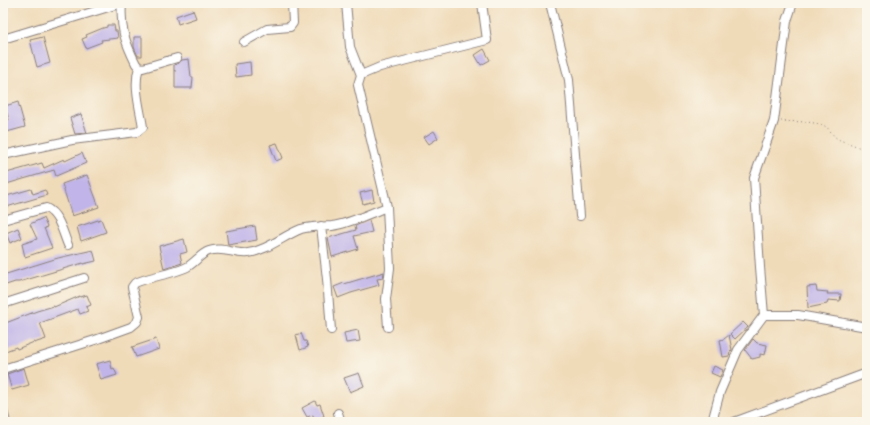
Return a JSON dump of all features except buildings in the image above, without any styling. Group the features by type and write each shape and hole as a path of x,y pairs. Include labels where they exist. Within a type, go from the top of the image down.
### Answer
{"street":[{"path":"3,39 122,3 123,34 125,42 136,64 143,68 177,58"},
{"path":"244,42 266,29 290,27 294,23 292,3"},
{"path":"346,3 350,47 361,75 358,85 387,207 390,268 386,299 388,327"},
{"path":"361,75 380,67 487,40 482,3"},
{"path":"550,3 569,80 580,216"},
{"path":"712,422 720,392 738,350 764,315 754,178 774,121 787,22 793,3"},
{"path":"3,154 72,140 137,132 141,130 143,127 138,99 137,74 139,67"},
{"path":"3,369 131,327 137,322 138,317 132,288 135,283 183,269 192,265 208,251 219,249 228,250 239,254 249,253 261,250 303,228 331,226 387,207"},
{"path":"3,220 46,208 52,211 56,217 68,245"},
{"path":"321,226 331,330"},
{"path":"3,304 84,278"},
{"path":"764,315 798,315 867,327"},
{"path":"734,422 867,372"},
{"path":"3,411 6,422"},
{"path":"338,413 341,422"}],"path":[{"path":"774,121 818,124 826,126 836,138 860,148 866,152 867,156"}]}
